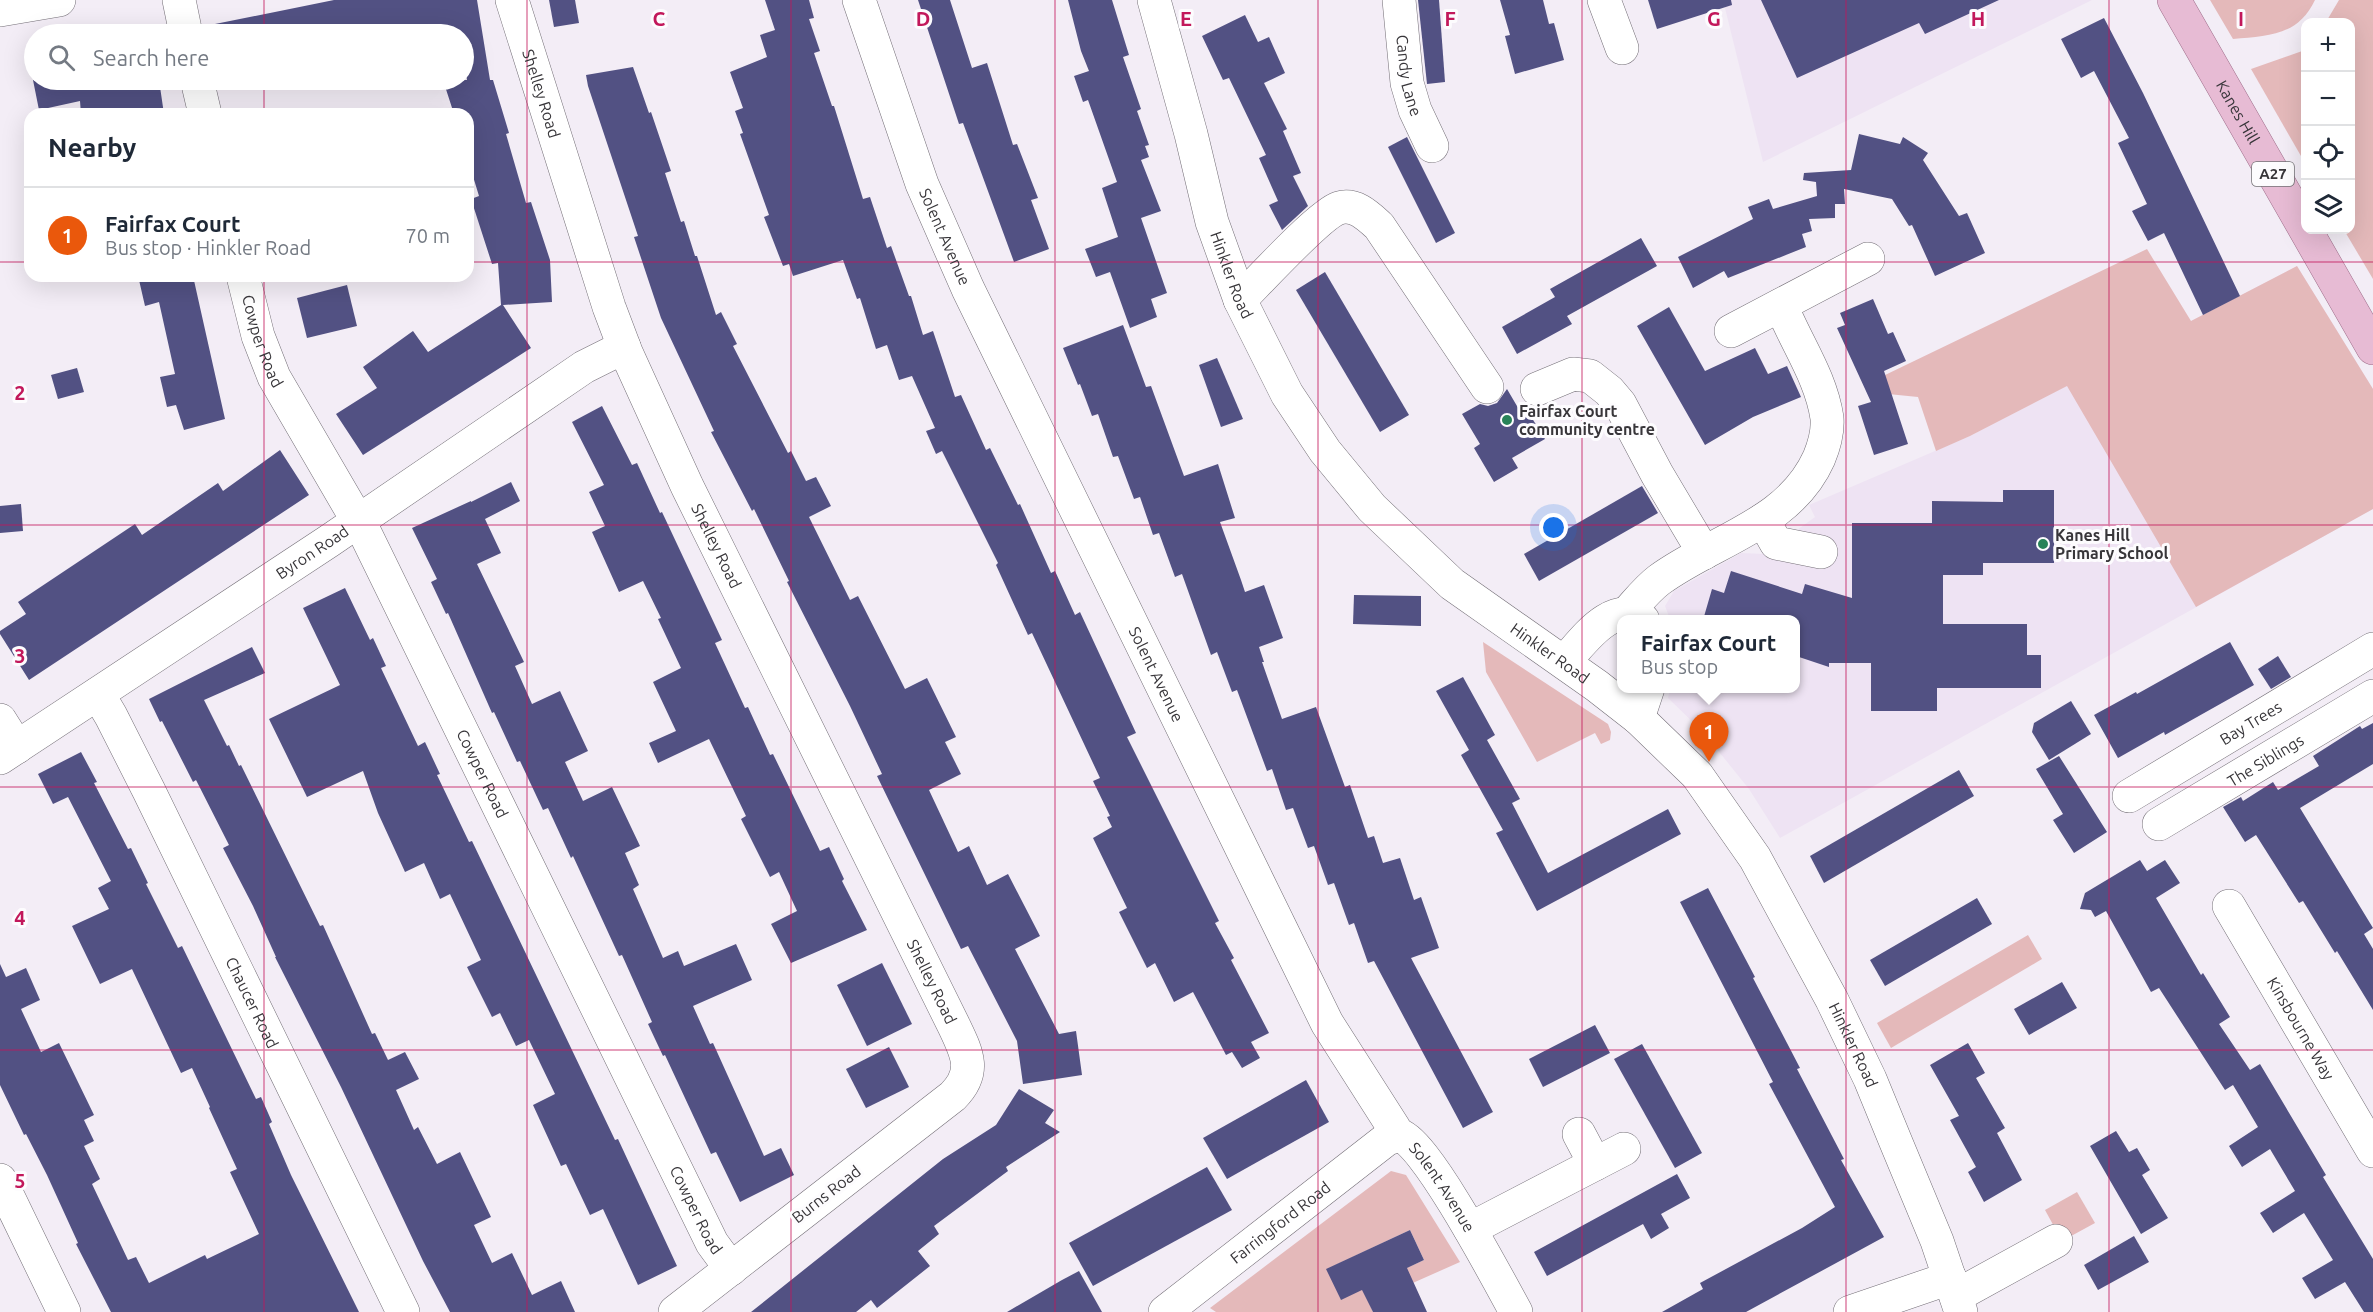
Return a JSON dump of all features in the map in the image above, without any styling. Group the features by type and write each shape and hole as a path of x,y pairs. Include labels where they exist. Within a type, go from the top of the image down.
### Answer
{"main road":[{"name":"Kanes Hill","path":"2174,0 2373,348"}],"street":[{"path":"179,0 184,24"},
{"name":"Shelley Road","path":"512,0 609,308 624,347 687,486 965,1049 968,1070"},
{"name":"Solent Avenue","path":"859,0 922,184 968,289 1327,1023 1394,1128 1396,1135 1403,1135 1413,1142 1470,1229 1516,1312"},
{"name":"Hinkler Road","path":"1154,0 1194,144 1212,222 1240,300 1287,394 1325,452 1372,508 1452,584 1564,662 1617,690"},
{"name":"Candy Lane","path":"1399,0 1407,83 1415,110 1432,146"},
{"path":"1604,0 1622,48"},
{"path":"199,90 204,108"},
{"path":"1240,300 1315,226 1338,208 1354,208 1366,214 1379,226 1487,387"},
{"path":"1731,331 1868,259"},
{"name":"Cowper Road","path":"244,282 258,336 274,377 358,522 712,1243 730,1269"},
{"path":"1636,615 1657,581 1791,501 1815,466 1824,446 1827,420 1820,389 1781,305"},
{"name":"Byron Road","path":"9,753 358,522 584,367 624,347"},
{"path":"1537,390 1573,374 1590,376 1609,391 1620,404 1657,474 1704,553"},
{"path":"1762,520 1776,543 1821,552"},
{"path":"1564,662 1608,617 1617,617"},
{"name":"Bay Trees","path":"2129,796 2373,649"},
{"name":"Hinkler Road","path":"1624,693 1643,703 1755,858 1832,1000 1867,1073 1956,1295"},
{"name":"Chaucer Road","path":"98,694 111,716 403,1312"},
{"name":"The Siblings","path":"2159,824 2373,696"},
{"path":"0,720 9,753"},
{"name":"Kinsbourne Way","path":"2229,906 2373,1151"},
{"name":"Burns Road","path":"675,1312 953,1096 965,1080 968,1070"},
{"path":"1579,1134 1595,1164"},
{"name":"Farringford Road","path":"1169,1311 1387,1139 1396,1135"},
{"path":"1470,1229 1624,1149"},
{"path":"0,1180 64,1312"},
{"path":"1850,1312 1956,1295 2056,1241"}],"shaded area":[{"path":"1723,0 2092,0 1763,162"},
{"path":"2210,0 2315,0 2300,21 2281,32 2233,39"},
{"path":"2339,0 2373,0 2373,279 2346,234 2355,234 2355,18 2328,18"},
{"path":"2301,52 2301,156 2251,69"},
{"path":"2147,249 2191,321 2297,266 2373,389 2373,509 2196,607 2067,386 1936,451 1918,397 1888,394 1883,376"},
{"name":"Kanes Hill Primary School","path":"2297,266 2373,389 2373,509 1780,838 1749,789 1703,732 1668,698 1669,693 1800,693 1800,615 1668,615 1665,606 1674,591 1741,553 1764,554 1815,517 1809,505 1970,436"},
{"path":"1483,642 1608,724 1611,732 1610,740 1601,744 1595,733 1537,762 1486,672"},
{"path":"2028,935 2042,959 1891,1048 1877,1023"},
{"path":"1391,1171 1406,1175 1460,1262 1397,1290 1391,1275 1424,1260 1410,1230 1327,1269 1341,1299 1376,1283 1370,1305 1373,1312 1216,1312 1210,1308"},
{"path":"2077,1192 2095,1223 2062,1241 2045,1210"}],"building":[{"path":"334,0 477,0 490,80 493,80 509,133 506,134 526,203 531,202 550,260 552,302 503,305 531,348 363,455 336,414 377,388 363,367 413,331 428,352 501,305 498,263 492,264 474,208 474,198 479,196 474,180 474,108 452,108 446,90 474,90 474,24 215,24"},
{"path":"549,0 575,0 579,23 554,27"},
{"path":"765,0 809,0 814,18 809,19 820,51 814,53 832,106 834,106 863,199 870,197 887,248 891,246 909,296 911,296 923,335 933,331 955,397 961,395 986,450 990,448 1018,505 1020,504 1051,573 1055,571 1075,615 1080,612 1136,733 1127,737 1219,921 1215,923 1234,958 1231,960 1269,1033 1251,1042 1260,1058 1242,1068 1232,1052 1226,1055 1193,992 1174,1002 1155,963 1147,968 1119,912 1127,908 1093,838 1112,827 1107,817 1110,816 1093,781 1100,778 1032,633 1028,635 996,565 998,563 942,451 936,454 926,431 935,428 912,376 899,380 887,345 876,349 860,298 857,299 843,260 793,276 789,264 783,266 764,217 769,215 740,134 743,133 735,111 743,108 730,72 767,57 760,35 775,30"},
{"path":"918,0 950,0 972,68 987,63 1013,145 1017,144 1038,198 1031,200 1049,249 1014,262 963,123 959,124"},
{"path":"1068,0 1112,0 1129,55 1123,57 1141,109 1137,111 1149,145 1145,146 1149,157 1141,160 1161,211 1141,218 1167,293 1151,299 1157,317 1130,328 1110,272 1096,277 1085,249 1118,237 1102,188 1117,182 1088,100 1083,102 1074,76 1089,71 1081,51"},
{"path":"1418,0 1439,0 1445,82 1427,84"},
{"path":"1500,0 1543,0 1549,24 1554,23 1564,60 1515,74 1505,36 1510,35"},
{"path":"1648,0 1731,0 1732,5 1657,29"},
{"path":"1761,0 1999,0 1925,34 1919,23 1797,78"},
{"path":"1245,15 1258,42 1269,37 1285,73 1264,83 1287,129 1283,131 1301,173 1293,176 1308,206 1282,230 1269,205 1278,201 1259,158 1266,155 1229,78 1223,80 1202,36"},
{"path":"2104,18 2143,93 2240,296 2203,315 2164,233 2148,241 2132,211 2147,204 2118,143 2129,138 2094,71 2081,78 2061,39"},
{"path":"633,67 671,171 665,173 681,222 684,221 716,315 721,312 737,344 733,346 788,453 791,451 806,481 816,477 831,506 809,517 850,600 858,596 905,689 927,678 956,737 945,742 961,774 929,790 958,852 969,846 987,885 1008,874 1040,936 1015,949 1059,1034 1076,1031 1082,1075 1023,1084 1017,1041 968,946 961,949 877,776 882,774 850,706 787,582 789,581 754,509 752,511 711,432 714,431 661,318 634,237 638,236 588,86 586,75"},
{"path":"35,90 160,90 163,108 81,108 80,101 39,108"},
{"path":"1859,134 1900,144 1903,137 1928,153 1923,160 1959,216 1967,213 1985,253 1935,276 1912,225 1909,226 1892,199 1844,189 1845,204 1835,204 1835,218 1809,219 1812,231 1802,234 1806,247 1728,278 1724,271 1693,288 1678,257 1753,219 1748,207 1769,199 1773,209 1817,196 1816,182 1803,180 1804,173 1851,170"},
{"path":"1407,137 1455,233 1436,243 1388,147"},
{"path":"1641,238 1657,266 1567,316 1572,324 1517,354 1502,327 1555,297 1550,289"},
{"path":"1325,272 1409,415 1380,432 1296,290"},
{"path":"139,282 194,282 225,419 184,430 176,405 167,407 160,377 175,374 159,302 145,306"},
{"path":"347,285 357,326 307,338 297,298"},
{"path":"1873,299 1888,334 1893,332 1906,361 1884,371 1908,444 1874,455 1858,406 1871,402 1837,328 1845,325 1840,313"},
{"path":"1669,307 1705,371 1755,348 1768,374 1787,366 1801,397 1753,417 1705,445 1637,326"},
{"path":"1123,325 1146,387 1151,386 1184,476 1218,464 1235,518 1220,522 1245,592 1264,585 1283,638 1259,647 1282,719 1316,707 1345,787 1350,785 1368,838 1374,836 1383,863 1400,858 1414,900 1421,897 1439,948 1411,958 1493,1112 1463,1128 1374,961 1368,963 1354,923 1349,925 1334,883 1328,885 1314,846 1308,848 1293,808 1286,810 1272,769 1267,771 1237,690 1232,692 1217,652 1211,655 1182,574 1175,577 1159,533 1153,535 1140,497 1134,499 1118,456 1113,457 1098,414 1092,416 1080,384 1078,385 1063,348"},
{"path":"1217,358 1243,419 1221,427 1199,365"},
{"path":"77,368 84,392 58,399 51,375"},
{"name":"Fairfax Court community centre","path":"1507,389 1524,418 1530,415 1545,439 1512,458 1518,468 1494,482 1474,448 1480,444 1462,414 1480,404 1488,406 1497,403"},
{"path":"602,406 632,465 637,463 660,513 662,512 722,640 715,643 745,708 748,707 770,755 773,754 820,851 829,847 844,879 842,881 867,930 791,963 771,924 797,911 779,872 770,877 741,819 746,816 709,739 658,763 649,743 676,731 653,682 681,668 643,581 619,592 592,532 605,526 589,492 604,485 572,422"},
{"path":"280,450 309,495 29,680 0,634 0,631 26,614 18,602 135,524 142,535 218,483 223,491"},
{"path":"511,482 520,501 485,519 501,553 477,564 524,662 515,666 532,704 560,691 588,751 565,762 583,801 612,787 640,846 625,853 639,885 633,889 663,958 678,951 684,966 736,944 752,980 693,1006 710,1044 713,1043 764,1156 781,1148 794,1175 740,1202 716,1152 711,1154 665,1055 663,1056 648,1024 652,1022 622,955 619,956 573,856 571,858 548,808 543,810 520,761 517,762 494,712 492,713 448,613 446,614 431,582 437,579 412,528"},
{"path":"1642,486 1658,513 1539,581 1524,554"},
{"path":"2003,490 2054,490 2054,563 1983,563 1983,575 1943,575 1943,624 2027,624 2027,655 2041,655 2041,688 1937,688 1937,711 1871,711 1871,663 1829,663 1829,667 1800,657 1800,615 1704,615 1712,589 1724,593 1731,571 1802,594 1805,584 1852,598 1852,523 1932,523 1932,501 2003,502"},
{"path":"21,504 23,531 0,533 0,506"},
{"path":"345,588 370,640 373,638 386,666 381,668 418,746 425,742 440,774 437,775 469,842 472,841 615,1140 618,1139 677,1266 638,1285 603,1209 590,1215 566,1164 561,1166 533,1105 555,1094 529,1040 516,1046 500,1013 492,1017 467,967 481,960 450,894 440,899 424,863 405,872 378,813 363,771 307,797 269,719 340,685 303,608"},
{"path":"1354,595 1421,596 1421,626 1353,624"},
{"path":"2230,642 2254,685 2165,735 2164,732 2118,758 2094,715 2136,692 2137,694"},
{"path":"252,647 265,673 204,700 227,746 229,745 239,766 241,765 320,926 323,925 372,1034 375,1033 388,1060 405,1052 419,1079 396,1090 414,1130 418,1127 437,1164 460,1152 491,1217 474,1225 492,1263 512,1253 532,1295 561,1281 575,1312 450,1312 423,1261 341,1087 223,848 229,845 196,780 193,782 162,721 160,722 149,699"},
{"path":"2278,656 2291,677 2271,689 2258,669"},
{"path":"1463,677 1495,735 1487,740 1520,799 1512,803 1548,873 1668,809 1681,834 1537,911 1496,833 1503,830 1461,755 1469,750 1436,691"},
{"path":"2071,701 2091,734 2049,760 2032,732 2034,723"},
{"path":"2373,723 2373,764 2300,808 2373,928 2364,934 2373,949 2373,1010 2337,951 2335,953 2303,901 2299,903 2256,835 2245,842 2223,807 2241,797 2243,801 2273,782 2278,790 2319,766 2313,756 2360,726 2362,729"},
{"path":"81,752 97,782 94,783 128,849 131,848 178,948 182,946 256,1099 261,1097 272,1122 269,1124 291,1175 359,1312 111,1312 76,1244 78,1243 47,1175 26,1134 24,1135 0,1085 0,964 6,977 26,968 40,1000 21,1009 41,1052 59,1043 94,1115 84,1120 94,1141 84,1146 100,1179 92,1184 128,1260 136,1257 149,1283 205,1255 207,1259 259,1234 230,1172 237,1169 192,1068 181,1073 132,969 100,984 72,926 109,909 98,888 111,881 68,797 53,804 38,774"},
{"path":"2059,756 2107,832 2074,853 2053,820 2063,814 2036,769"},
{"path":"1959,770 1974,796 1824,883 1810,856"},
{"path":"2140,860 2147,871 2165,860 2180,883 2156,898 2201,975 2203,973 2230,1017 2219,1024 2250,1070 2260,1064 2326,1175 2323,1177 2373,1259 2373,1312 2364,1312 2345,1282 2315,1299 2302,1278 2333,1260 2304,1213 2273,1233 2260,1213 2295,1191 2270,1149 2242,1167 2229,1146 2258,1127 2233,1085 2225,1090 2159,988 2151,992 2106,911 2095,917 2091,910 2080,909 2085,893"},
{"path":"1708,888 1800,1068 1797,1069 1844,1159 1841,1160 1884,1237 1746,1312 1662,1312 1703,1289 1700,1283 1802,1228 1835,1207 1769,1084 1773,1082 1680,902"},
{"path":"1977,898 1992,924 1885,986 1870,960"},
{"path":"882,963 912,1024 867,1046 837,985"},
{"path":"2062,982 2077,1008 2029,1035 2014,1009"},
{"path":"1595,1025 1610,1053 1543,1087 1529,1059"},
{"path":"1968,1043 1985,1073 1976,1078 2005,1128 1997,1133 2022,1180 1984,1202 1968,1172 1976,1167 1950,1120 1959,1116 1930,1065"},
{"path":"1642,1044 1702,1153 1675,1168 1614,1059"},
{"path":"889,1047 909,1087 866,1108 846,1069"},
{"path":"1306,1080 1329,1122 1227,1179 1203,1138"},
{"path":"1019,1089 1054,1110 1045,1123 1060,1132 1006,1167 1008,1171 934,1226 939,1234 918,1251 930,1266 877,1308 871,1300 856,1312 751,1312 943,1159 996,1125"},
{"path":"2116,1131 2129,1152 2137,1148 2150,1170 2142,1175 2168,1218 2141,1234 2090,1146"},
{"path":"1207,1167 1232,1210 1093,1286 1069,1243"},
{"path":"1677,1174 1690,1198 1661,1214 1669,1228 1651,1239 1643,1224 1547,1276 1534,1252"},
{"path":"1410,1230 1424,1260 1407,1268 1427,1312 1373,1312 1362,1290 1341,1300 1326,1269"},
{"path":"2134,1236 2149,1262 2098,1290 2084,1265"},
{"path":"1079,1271 1102,1312 1007,1312 1062,1280"}],"place":[{"name":"Fairfax Court community centre","path":"1507,420"},
{"name":"Kanes Hill Primary School","path":"2043,544"},
{"name":"Fairfax Court","path":"1709,762"}]}
